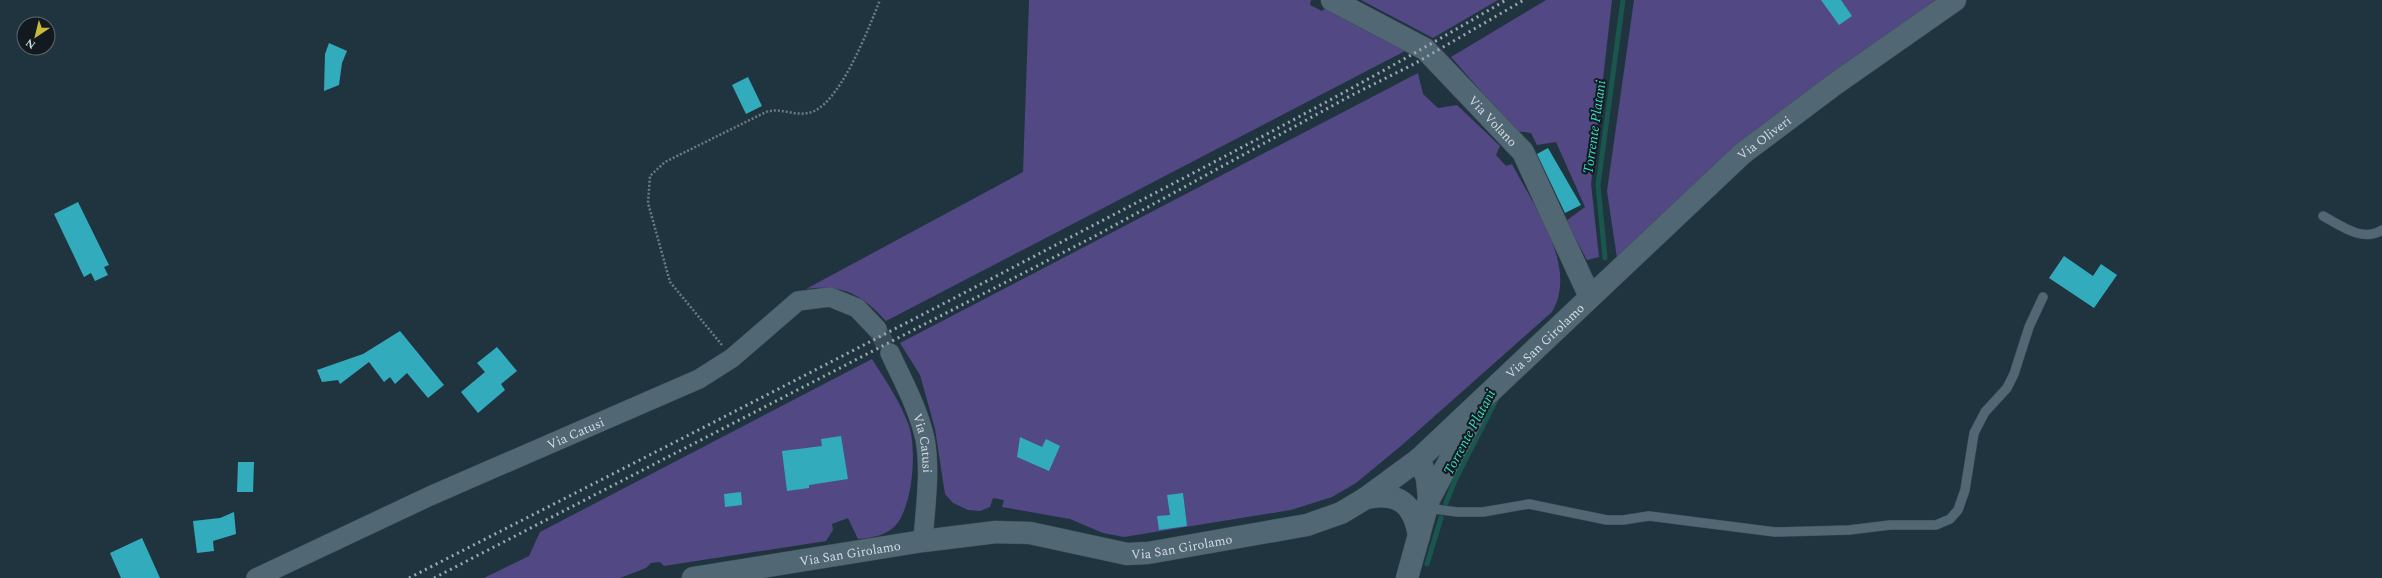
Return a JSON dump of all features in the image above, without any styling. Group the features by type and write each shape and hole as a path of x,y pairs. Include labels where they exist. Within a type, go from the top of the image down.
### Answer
{"street":[{"name":"Via Volano","path":"1332,0 1425,50 1523,152 1590,297"},
{"name":"Via Oliveri","path":"1590,297 1743,153 1835,84 1955,0"},
{"name":"Via Catusi","path":"256,578 430,496 699,379 732,358 798,301 830,297 857,308 877,329"},
{"name":"Via San Girolamo","path":"693,578 923,541 996,532 1030,533 1119,552 1148,553 1307,525 1341,513 1366,498 1419,459 1590,297"},
{"name":"Via Catusi","path":"890,353 914,402 925,440 927,481 923,541"},
{"path":"1407,578 1428,503 1485,397"},
{"path":"1419,459 1426,478 1428,503"},
{"path":"1366,498 1381,495 1392,496 1403,502 1417,521 1419,536"}],"lane":[{"path":"2323,216 2361,235 2377,234 2382,230"},
{"path":"1428,503 1457,512 1483,512 1529,504 1607,520 1623,520 1649,516 1775,532 1849,530 1890,525 1936,525 1950,519 1958,510 1965,490 1974,433 1986,412 2007,388 2014,374 2029,327 2043,297"}],"path":[{"path":"732,358 670,282 648,203 650,176 665,162 766,112 775,109 808,113 818,109 838,88 865,36 880,0"}],"shaded area":[{"path":"1029,0 1311,0 1310,5 1322,11 1327,7 1407,50 886,321 868,304 850,293 831,288 806,289 1023,172"},
{"path":"1361,0 1498,0 1433,38"},
{"path":"1546,0 1612,0 1591,184 1599,257 1587,260 1566,221 1585,207 1556,142 1537,145 1531,133 1516,131 1451,57"},
{"path":"1634,0 1935,0 1831,78 1617,258 1607,191"},
{"path":"1418,73 1423,94 1438,108 1457,105 1500,146 1496,155 1506,166 1512,164 1541,217 1557,256 1560,275 1559,294 1552,312 1402,445 1356,483 1332,497 1291,510 1124,537 1103,533 1070,519 1002,507 1004,500 993,498 990,507 980,511 968,510 953,503 945,494 935,429 920,375 900,343"},
{"path":"872,359 901,408 909,426 913,449 912,478 906,506 895,526 887,532 873,537 858,539 848,518 832,524 833,530 826,541 664,566 660,562 651,563 646,568 620,578 484,578 529,556 540,532"}],"building":[{"path":"1821,0 1841,0 1852,16 1839,25"},
{"path":"329,43 347,51 342,63 339,85 324,91 325,54"},
{"path":"748,77 762,106 746,114 732,85"},
{"path":"1548,148 1581,205 1565,213 1537,154"},
{"path":"78,202 109,265 104,267 108,275 95,281 91,273 84,277 54,214"},
{"path":"2064,256 2093,276 2101,264 2117,275 2094,308 2049,278"},
{"path":"400,331 444,385 428,398 407,373 395,384 390,377 384,382 369,362 340,384 338,380 322,382 317,370 363,354"},
{"path":"497,347 517,371 501,384 505,390 478,413 461,392 485,372 477,363"},
{"path":"841,436 848,479 809,485 809,488 787,491 782,451 822,446 821,439"},
{"path":"1020,437 1042,447 1046,439 1060,446 1049,471 1017,457"},
{"path":"238,462 254,462 253,492 237,492"},
{"path":"741,492 742,505 725,507 724,494"},
{"path":"1183,493 1187,526 1159,530 1157,516 1170,515 1167,495"},
{"path":"234,512 236,534 213,541 214,551 197,553 193,521 220,518"},
{"path":"142,538 160,578 121,578 110,553"}],"waterway":[{"name":"Torrente Platani","path":"1605,258 1598,185 1623,0"},
{"name":"Torrente Platani","path":"1446,503 1455,480 1498,396"},
{"name":"Torrente Platani","path":"1427,564 1441,518"}],"tunnel":[{"path":"877,329 890,353"}],"railway":[{"path":"409,578 835,360 1195,172 1352,88 1506,0"},
{"path":"434,578 1097,235 1352,95 1414,64 1524,0"}]}
